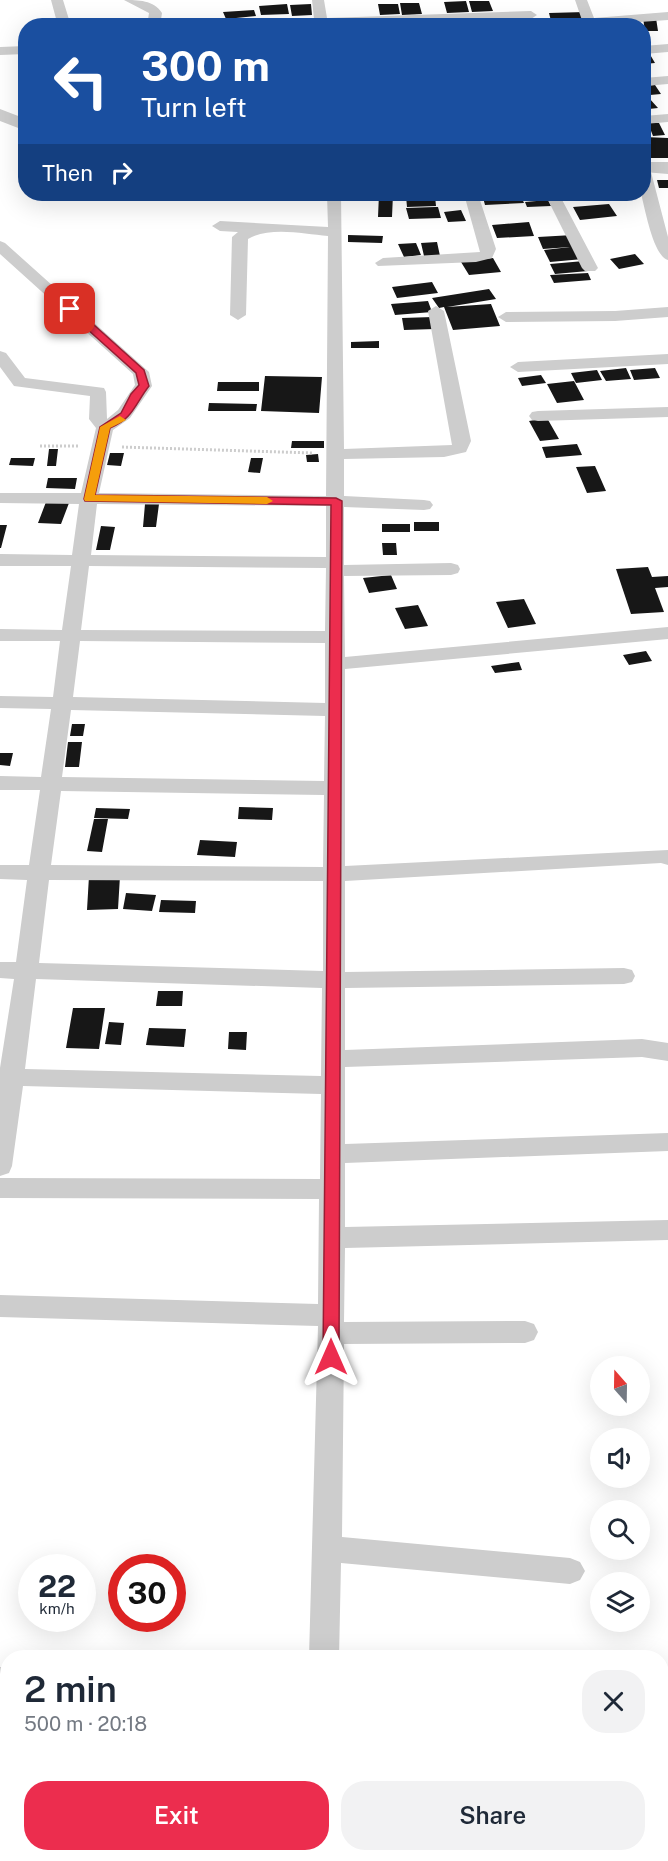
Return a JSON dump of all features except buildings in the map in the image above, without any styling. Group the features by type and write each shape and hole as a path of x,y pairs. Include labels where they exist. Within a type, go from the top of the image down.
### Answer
{"street":[{"path":"57,0 63,18"},
{"path":"130,0 155,6 155,18"},
{"path":"318,0 320,18"},
{"path":"581,0 588,18"},
{"path":"452,18 531,15"},
{"path":"648,18 668,16"},
{"path":"651,49 668,48"},
{"path":"0,51 18,51"},
{"path":"651,81 668,80"},
{"path":"0,114 18,122"},
{"path":"651,119 668,118"},
{"path":"651,167 668,168"},
{"path":"324,1650 331,1324 336,788 334,201"},
{"path":"383,263 487,255 488,249 473,201"},
{"path":"556,201 590,268"},
{"path":"650,201 656,226 668,255"},
{"path":"220,226 336,232"},
{"path":"238,315 240,237 259,229"},
{"path":"0,246 141,372 144,386 136,394 126,415 105,427"},
{"path":"334,454 444,452 460,448 462,441 436,311"},
{"path":"506,317 615,316 668,312"},
{"path":"0,356 20,382"},
{"path":"518,367 668,359"},
{"path":"0,387 20,382 98,392 136,394"},
{"path":"98,392 98,419 105,427"},
{"path":"538,416 668,412"},
{"path":"0,1166 6,1077 26,971 89,499 105,427"},
{"path":"0,498 336,501 424,506"},
{"path":"0,560 451,569"},
{"path":"336,664 668,633"},
{"path":"0,635 336,638"},
{"path":"0,702 336,710"},
{"path":"0,783 336,788"},
{"path":"0,873 335,874 664,856 668,858"},
{"path":"0,970 334,980 624,976"},
{"path":"333,1059 642,1048 668,1052"},
{"path":"6,1077 333,1085"},
{"path":"332,1154 668,1142"},
{"path":"0,1188 332,1189"},
{"path":"332,1238 668,1230"},
{"path":"0,1306 525,1332"},
{"path":"327,1549 570,1571"}],"path":[{"path":"40,446 334,454"}],"slow traffic":[{"path":"120,420 105,427 89,499 267,501"}],"route":[{"path":"70,309 141,372 144,386 136,394 126,415 105,427 89,499 336,501 331,1357"}]}
